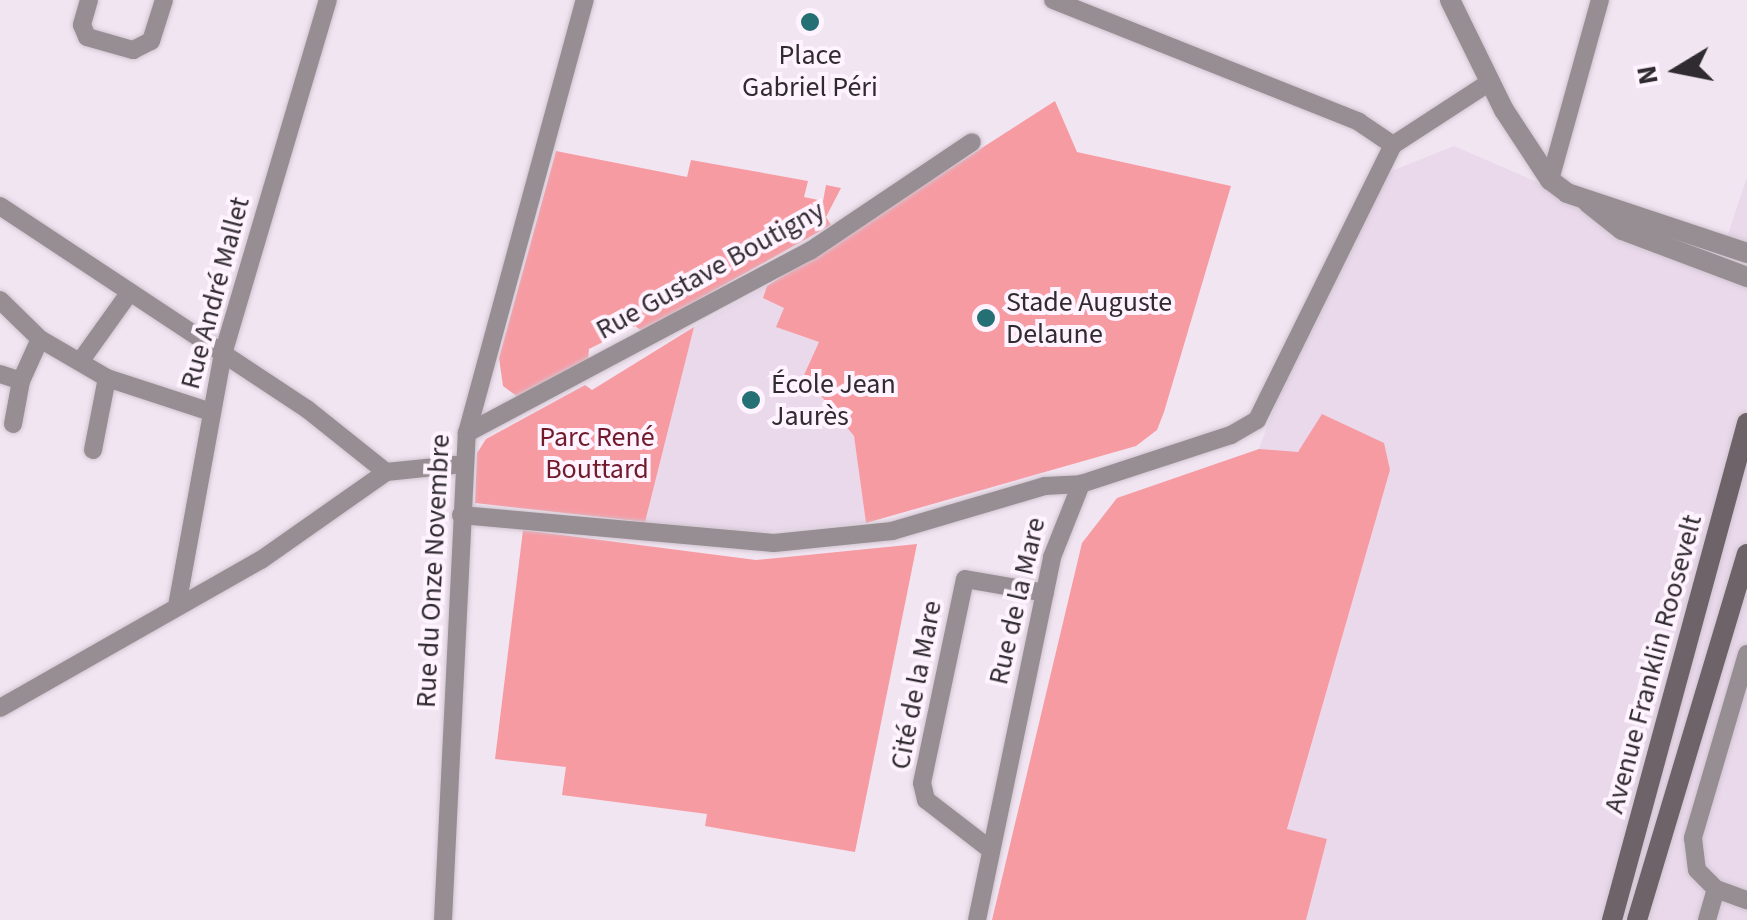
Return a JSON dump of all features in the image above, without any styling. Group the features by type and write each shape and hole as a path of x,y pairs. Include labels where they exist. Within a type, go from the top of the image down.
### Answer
{"main road":[{"name":"Avenue Franklin Roosevelt","path":"1612,920 1747,424"},
{"name":"Avenue Franklin Roosevelt","path":"1637,920 1747,554"}],"street":[{"path":"89,0 82,25 87,37 133,50 151,41 164,0"},
{"name":"Rue André Mallet","path":"177,606 223,354 328,0"},
{"name":"Rue du Onze Novembre","path":"443,920 467,433 586,0"},
{"path":"1052,0 1360,122 1393,146"},
{"path":"1450,0 1490,82 1550,180 1583,199 1622,230 1747,277"},
{"path":"1550,180 1600,0"},
{"path":"461,514 774,543 892,531 1046,486 1081,484 1231,435 1257,420 1393,146 1490,82"},
{"name":"Rue Gustave Boutigny","path":"467,433 810,251 972,142"},
{"path":"1583,199 1747,252"},
{"path":"0,206 359,446 386,472"},
{"path":"82,359 130,292"},
{"path":"0,300 40,339 82,359 107,378 211,412"},
{"path":"13,424 21,381 40,339"},
{"path":"0,374 21,381"},
{"path":"93,450 107,378"},
{"path":"0,708 261,560 386,472 463,464"},
{"name":"Rue de la Mare","path":"977,920 1045,593 1064,514 1081,484"},
{"name":"Cité de la Mare","path":"992,850 926,800 926,765 966,579 1045,593"},
{"path":"1747,654 1693,838 1697,870 1716,889 1747,900"},
{"path":"1707,920 1716,889"}],"shaded area":[{"path":"1454,146 1719,261 1747,177 1747,920 1306,920 1327,839 1287,830 1390,470 1259,449 1291,361 1389,172"},
{"name":"École Jean Jaurès","path":"767,286 763,298 784,308 784,330 819,342 804,375 854,435 866,523 759,532 645,522 694,327"}],"green space":[{"name":"Stade Auguste Delaune","path":"1055,101 1077,152 1231,186 1157,430 1136,446 866,523 854,436 804,375 819,342 776,327 784,308 763,298 767,286"},
{"path":"556,151 687,177 691,160 808,181 804,197 823,201 826,185 841,188 826,217 831,225 642,331 635,326 589,349 588,360 518,397 503,386 499,358"},
{"name":"Parc René Bouttard","path":"694,327 645,522 475,503 477,453 486,439 585,385 592,390"},
{"path":"1322,414 1384,443 1390,470 1287,829 1327,839 1306,920 992,920 1082,543 1117,498 1259,449 1298,452"},
{"path":"523,530 756,560 917,544 855,852 705,826 707,814 562,795 566,767 495,759"}],"place":[{"name":"Place Gabriel Péri","path":"810,22"},
{"name":"Stade Auguste Delaune","path":"986,318"},
{"name":"École Jean Jaurès","path":"751,400"}]}
